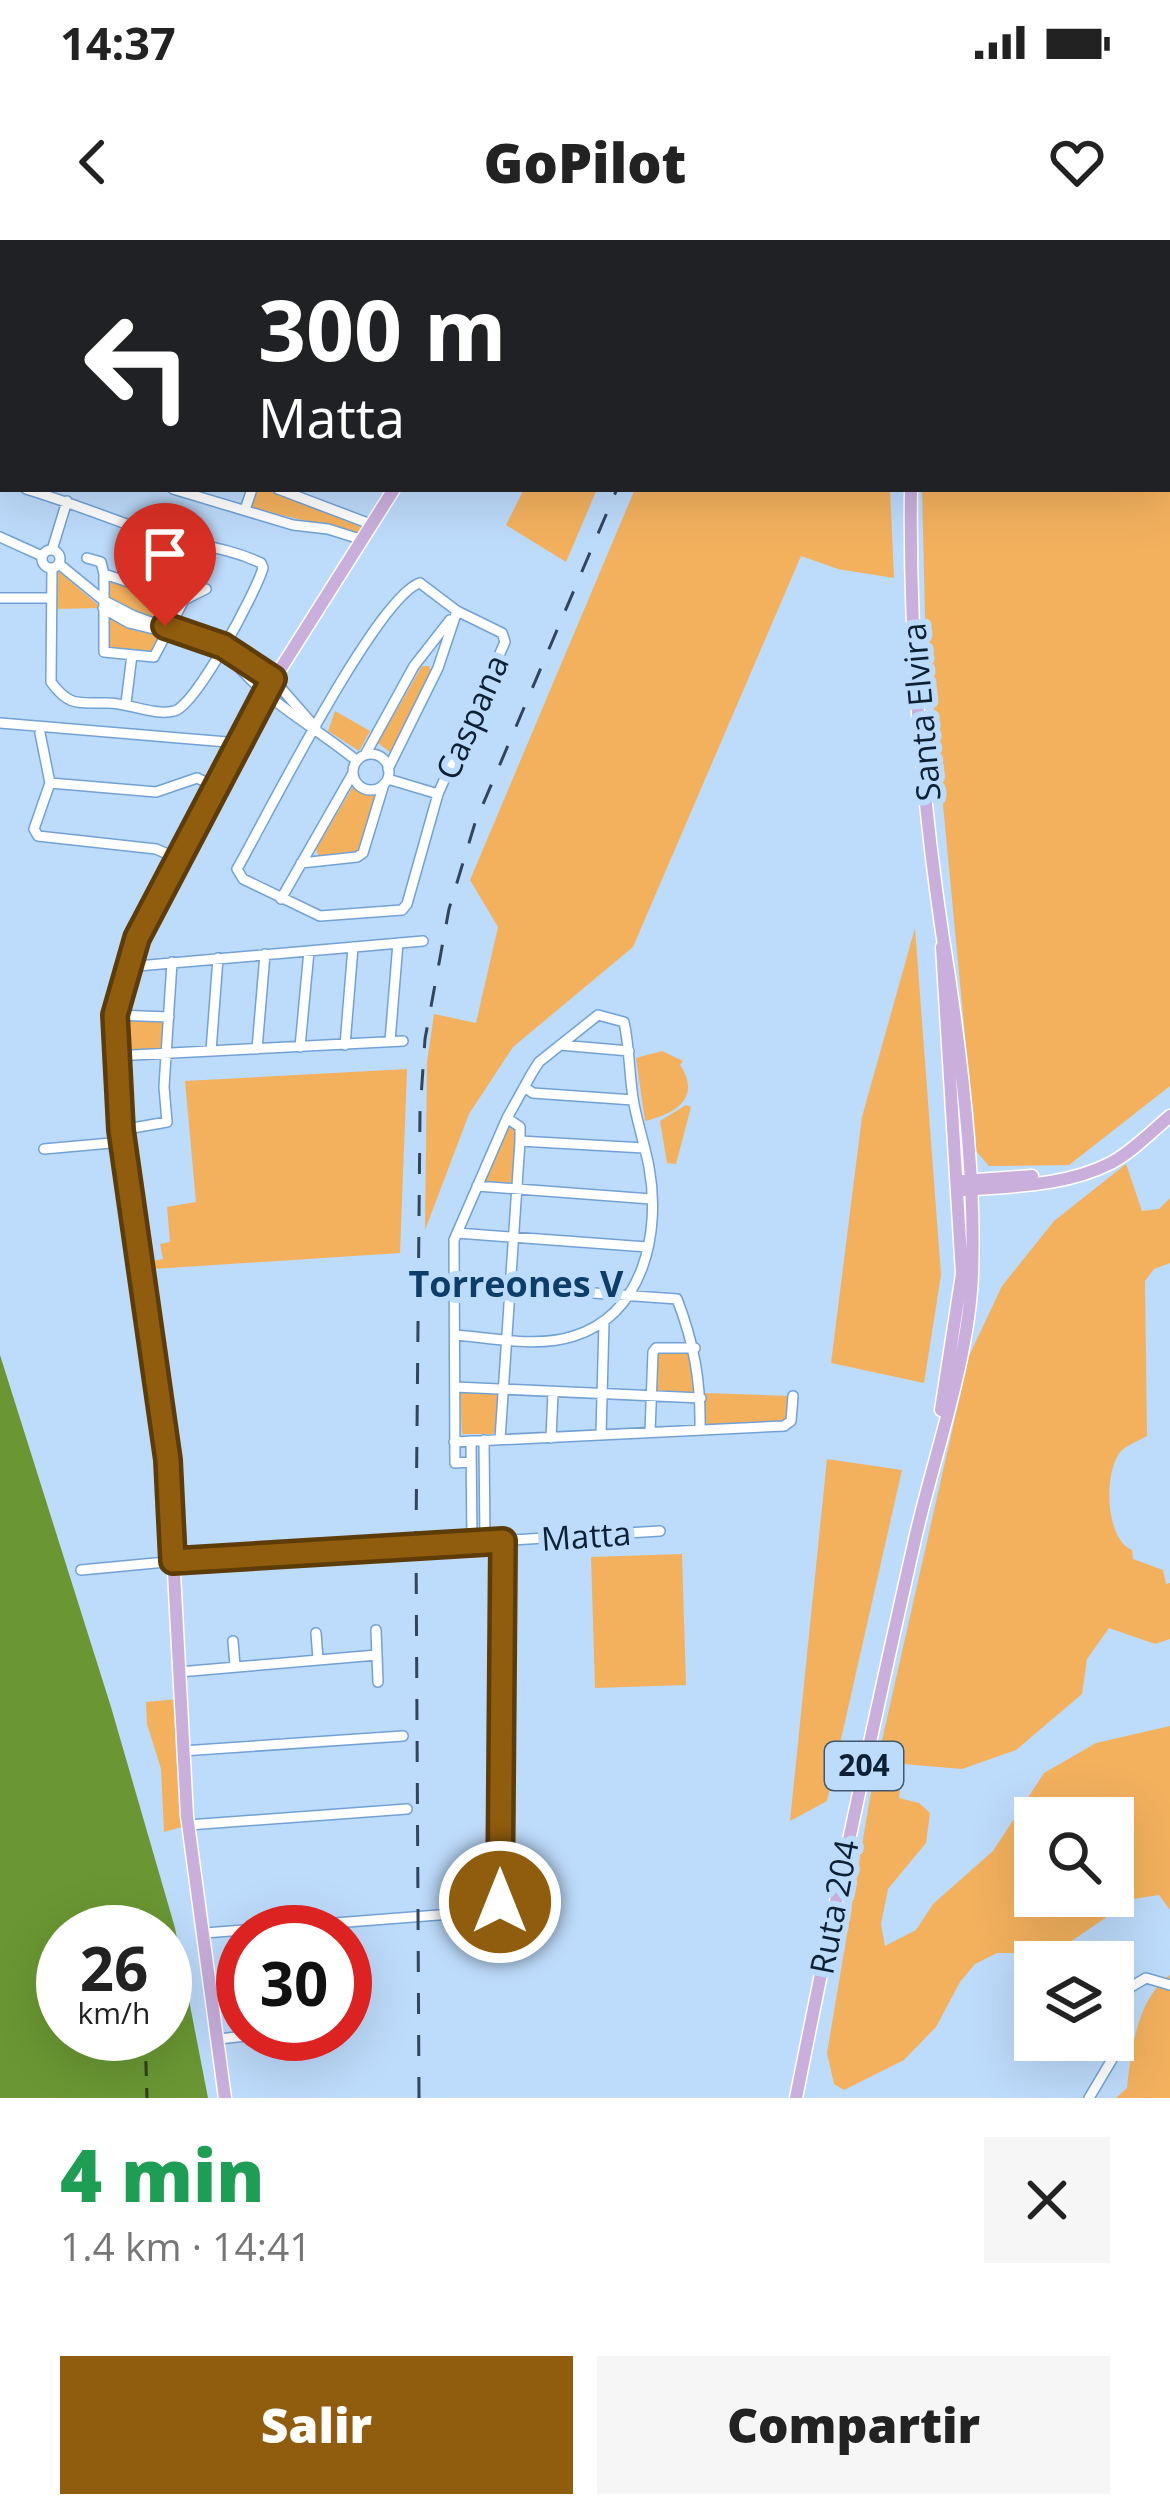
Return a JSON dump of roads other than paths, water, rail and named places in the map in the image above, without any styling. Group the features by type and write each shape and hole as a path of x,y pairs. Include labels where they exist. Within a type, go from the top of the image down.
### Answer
{"main road":[{"path":"216,2014 188,1825 168,1460 121,1136 115,1015 126,967 264,695 392,492"},
{"name":"Santa Elvira","path":"911,492 910,586 967,1155 963,1186"},
{"name":"Santa Elvira","path":"943,934 940,963 963,1186"},
{"path":"963,1186 1058,1181 1120,1157 1170,1117"},
{"path":"967,1155 980,1172 1000,1178"},
{"path":"963,1186 1000,1178 1076,1175"},
{"name":"Ruta 204","path":"939,1435 952,1396 972,1274 970,1216 963,1186"},
{"name":"Ruta 204","path":"796,2098 843,1860 939,1435 962,1274 963,1186"},
{"path":"970,1216 986,1188"},
{"path":"221,2061 225,2098"}],"street":[{"path":"0,541 59,555 50,598 51,682 59,693 72,704 126,703 177,711 185,706 262,574 261,562 189,539 155,535 36,492"},
{"path":"245,510 251,492"},
{"path":"287,492 373,525"},
{"path":"201,493 293,525 363,540"},
{"path":"293,525 302,497"},
{"path":"47,553 68,501"},
{"path":"142,584 155,535"},
{"path":"87,558 101,562 104,574 104,652 154,657 184,600 206,589"},
{"path":"55,566 103,604 223,646 273,679 316,728"},
{"path":"104,574 184,600"},
{"name":"Caspana","path":"421,584 457,611 502,633 506,642 438,794 421,862 402,910 320,916 243,879 237,869 316,728 361,651 409,586 421,584"},
{"path":"0,598 50,598"},
{"path":"280,898 420,658 457,611"},
{"path":"301,863 363,853 387,777 437,668 457,611"},
{"path":"223,646 264,695 316,728 358,763"},
{"path":"126,703 132,655"},
{"path":"420,658 437,668"},
{"path":"0,723 239,743"},
{"path":"40,733 50,782 34,830 38,836 156,849 179,859"},
{"path":"358,763 379,755 387,777"},
{"path":"358,763 358,784 368,789 387,777"},
{"path":"387,777 438,794"},
{"path":"50,782 156,793 196,778 217,787"},
{"path":"126,967 423,941"},
{"path":"390,1041 398,943"},
{"path":"345,1045 353,947"},
{"path":"300,1047 308,951"},
{"path":"257,1049 265,954"},
{"path":"211,1051 218,958"},
{"path":"44,1149 121,1136 166,1122 172,962"},
{"path":"115,1015 169,1017"},
{"path":"455,1336 543,1341 574,1336 604,1322 632,1295 647,1246 651,1198 624,1022 598,1015 539,1062 507,1118 457,1233 455,1336 454,1442 455,1463 471,1462"},
{"path":"114,1056 403,1041"},
{"path":"560,1045 629,1051"},
{"path":"524,1087 533,1093 633,1100"},
{"path":"500,1439 520,1141 520,1127 507,1118"},
{"path":"520,1141 644,1148"},
{"path":"477,1186 651,1198"},
{"path":"457,1233 647,1246"},
{"path":"510,1287 676,1300 695,1348 700,1429"},
{"path":"601,1434 604,1322"},
{"path":"650,1432 652,1352 656,1348 695,1348"},
{"path":"455,1388 701,1397"},
{"path":"551,1438 554,1393"},
{"path":"454,1442 784,1426 791,1421 793,1396"},
{"path":"484,1440 485,1541"},
{"path":"471,1441 472,1542"},
{"name":"Matta","path":"80,1570 660,1531"},
{"path":"205,1933 490,1911 500,1902 503,1541"},
{"path":"376,1630 378,1682"},
{"path":"316,1633 318,1659"},
{"path":"233,1641 235,1666"},
{"path":"179,1672 377,1654"},
{"path":"182,1751 403,1736"},
{"path":"188,1825 407,1809"},
{"path":"1089,2098 1117,2051 1129,1988 1146,1978 1170,1984"}],"railway":[{"path":"419,2098 416,1537 420,1112 425,1039 449,909 475,823 616,492"}],"district":[{"name":"Torreones V","path":"516,1284"}]}
